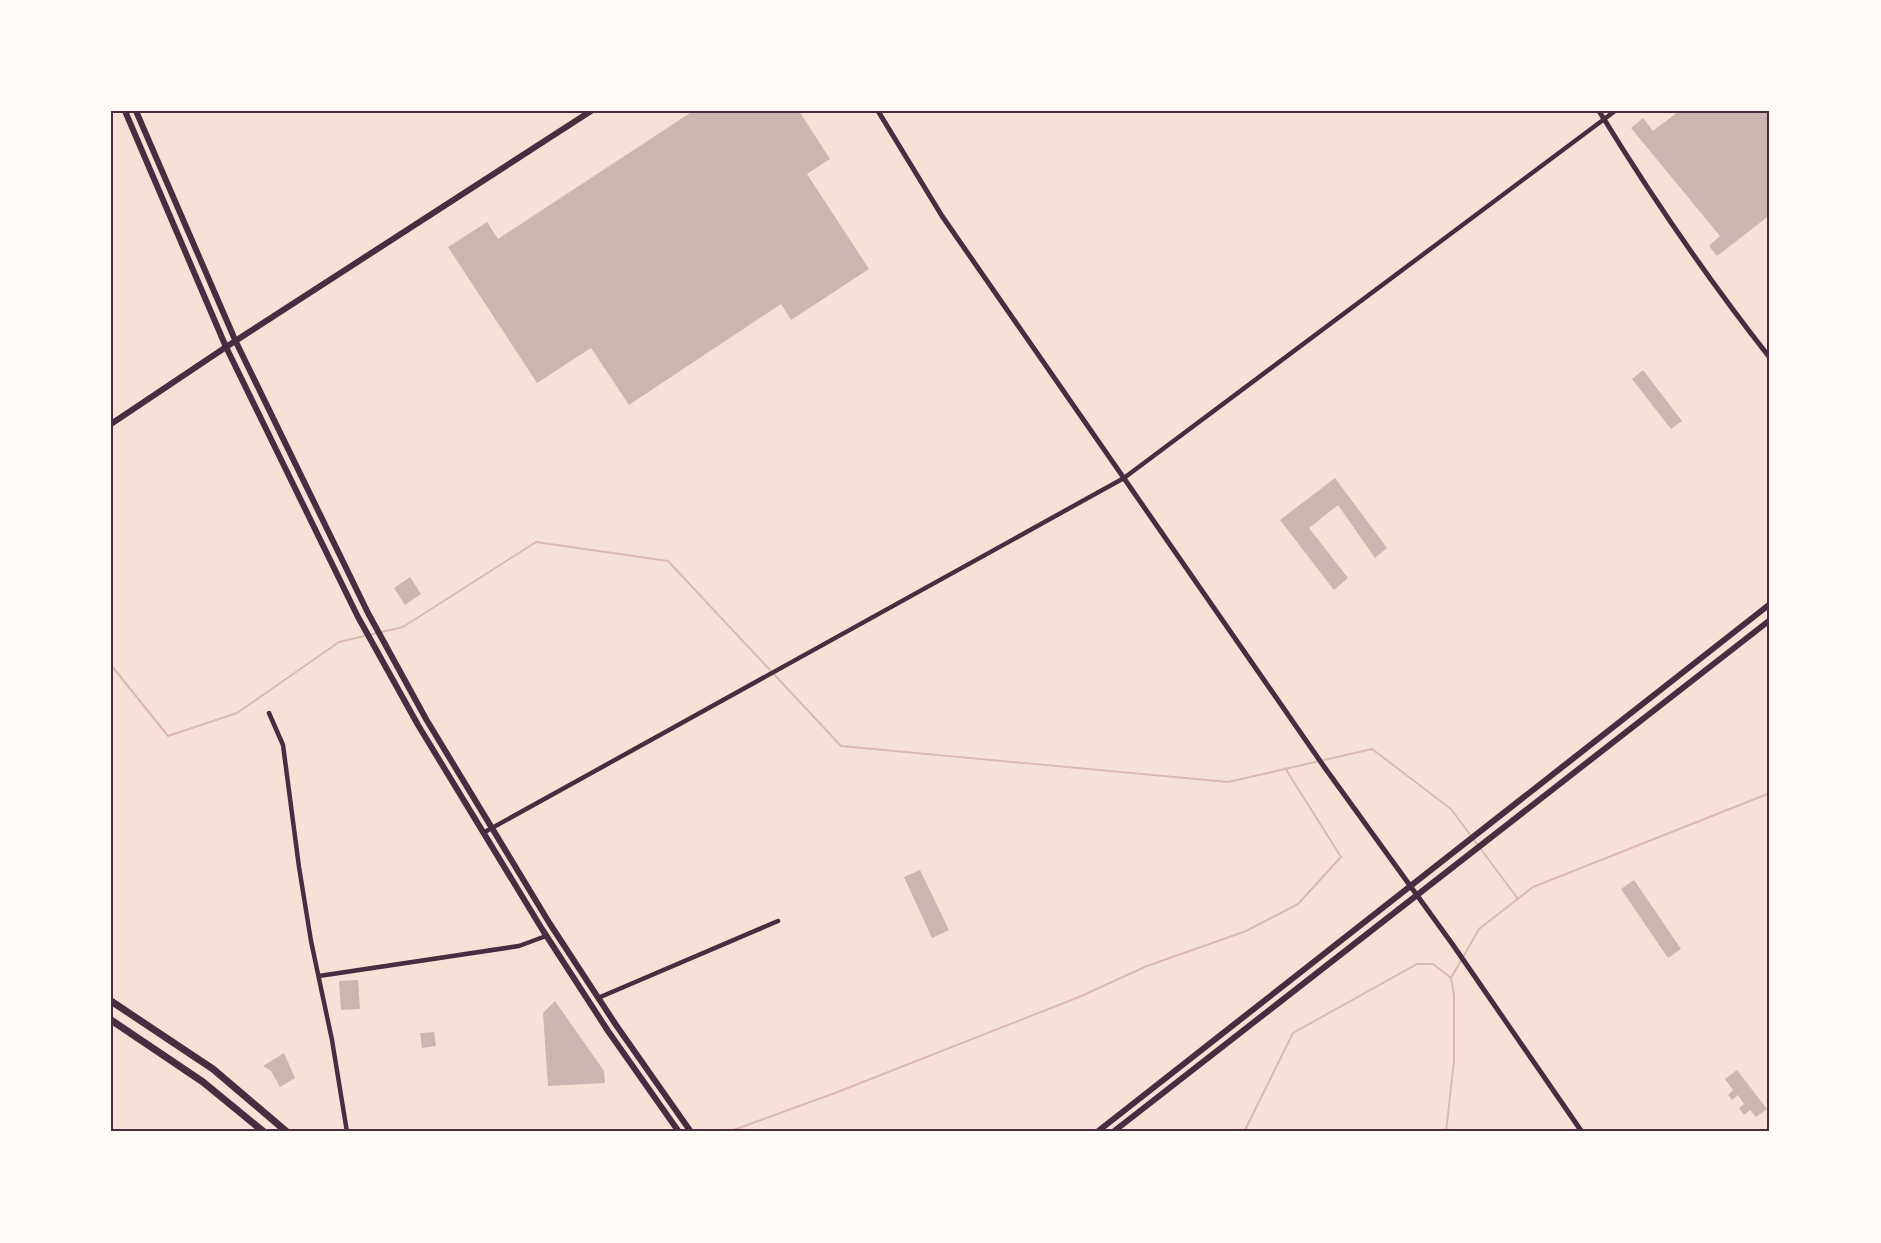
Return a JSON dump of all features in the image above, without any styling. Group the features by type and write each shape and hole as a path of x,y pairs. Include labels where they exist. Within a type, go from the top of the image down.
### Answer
{"main road":[{"path":"125,111 226,346 358,617 418,724 546,936 608,1031 678,1131"},
{"path":"136,111 235,341 368,613 426,719 491,828 598,998 692,1132"},
{"path":"111,424 226,346 591,111"},
{"path":"1096,1132 1770,604"},
{"path":"1113,1132 1770,620"},
{"path":"111,1001 213,1069 287,1132"},
{"path":"111,1020 203,1082 264,1132"}],"street":[{"path":"878,111 942,216 1325,768 1417,894 1582,1132"},
{"path":"1599,111 1731,308 1770,358"},
{"path":"483,833 1125,478 1615,111"},
{"path":"269,713 283,745 299,867 347,1132"},
{"path":"598,998 778,921"},
{"path":"319,976 519,946 546,936"}],"building":[{"path":"693,111 799,111 830,159 807,174 869,269 791,320 781,304 629,405 591,348 537,383 448,247 487,222 498,239"},
{"path":"1679,111 1770,111 1770,215 1717,256 1709,246 1720,236 1631,128 1643,118 1653,131"},
{"path":"1643,370 1682,421 1671,429 1632,379"},
{"path":"1335,478 1387,548 1375,558 1338,505 1309,528 1348,578 1334,590 1280,520"},
{"path":"410,577 421,594 405,605 394,588"},
{"path":"920,870 949,930 932,938 904,877"},
{"path":"1634,880 1681,949 1668,958 1621,889"},
{"path":"358,980 360,1009 341,1010 339,981"},
{"path":"555,1001 604,1071 605,1083 548,1086 543,1013"},
{"path":"434,1032 436,1046 422,1048 420,1033"},
{"path":"284,1053 295,1078 280,1087 271,1071 263,1066"},
{"path":"1737,1070 1767,1109 1756,1117 1750,1110 1744,1115 1739,1108 1744,1104 1738,1095 1732,1100 1728,1095 1733,1090 1725,1079"}],"waterway":[{"path":"111,665 168,736 237,713 339,642 403,627 536,542 668,561 841,746 1228,782 1372,749 1451,809 1518,899"},
{"path":"728,1132 835,1093 1079,997 1147,966 1246,931 1298,904 1341,857 1285,768"},
{"path":"1244,1132 1293,1033 1417,964 1433,964 1451,978 1479,929 1533,887 1770,793"},
{"path":"1446,1132 1454,1061 1454,995 1451,978"}]}
